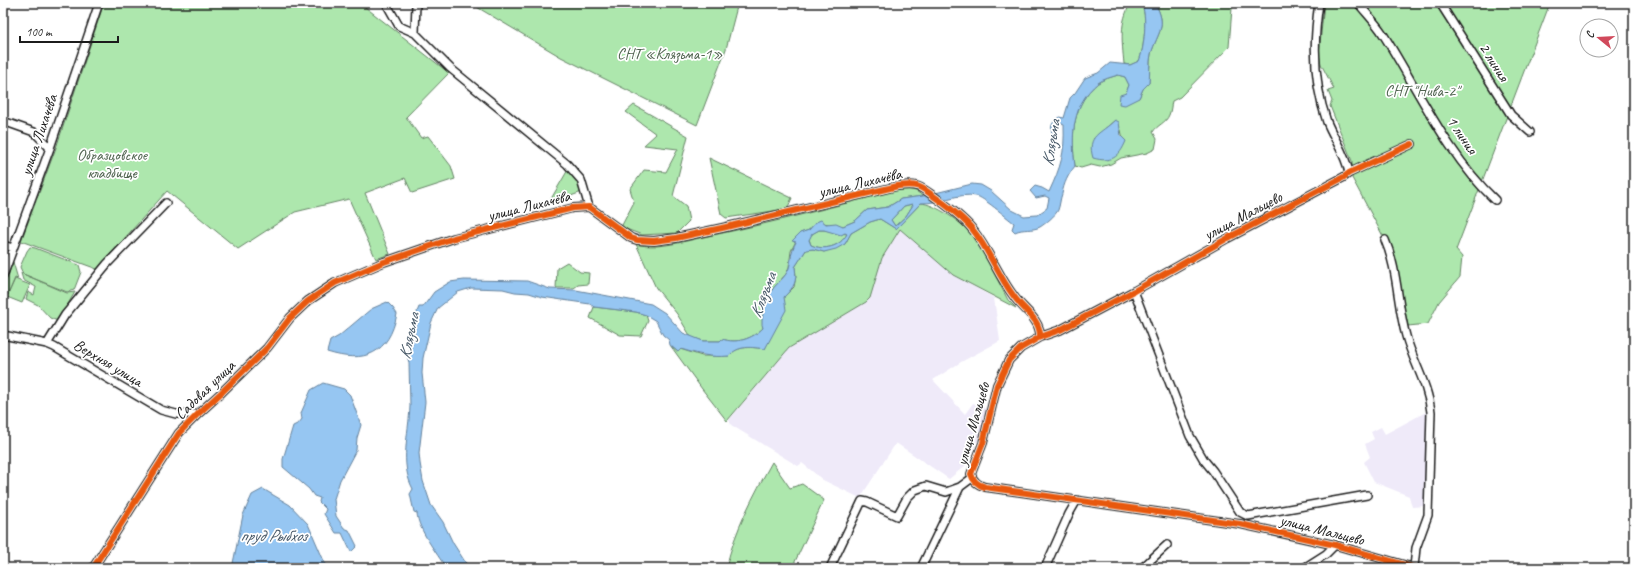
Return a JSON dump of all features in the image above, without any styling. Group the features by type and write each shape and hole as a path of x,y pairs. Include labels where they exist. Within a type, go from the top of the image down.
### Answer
{"street":[{"name":"улица Лихачёва","path":"3,276 50,148 99,3"},
{"name":"улица Лихачёва","path":"386,3 399,26 415,32 450,68 567,164 581,180 589,207 631,238 637,240 654,241 722,228 898,186 913,184 921,187 952,210 974,231 1013,296 1033,317 1041,330 1040,337"},
{"path":"415,32 416,3"},
{"path":"1319,3 1315,63 1327,122 1347,165 1349,173"},
{"name":"1 линия","path":"1358,3 1382,33 1441,130 1478,184 1495,200"},
{"name":"2 линия","path":"1440,3 1511,115 1530,132"},
{"path":"3,121 34,132 50,148"},
{"name":"улица Мальцево","path":"1385,240 1394,268 1399,306 1406,338 1429,397 1431,412 1428,515 1416,548 1415,568 1335,545 1240,524 986,487 979,485 972,478 972,469 983,443 997,385 1009,360 1021,348 1040,337 1060,330 1134,291 1228,238 1344,178 1349,173 1412,144"},
{"path":"48,344 65,315 106,264 166,203"},
{"name":"улица Лихачёва","path":"308,301 335,283 361,271 454,238 573,208 589,207"},
{"path":"3,245 13,248"},
{"path":"1134,291 1190,436 1204,460 1243,515 1248,516 1367,495"},
{"name":"Садовая улица","path":"93,568 179,434 267,348 290,318 308,301"},
{"name":"Верхняя улица","path":"3,335 48,344 161,410 176,414 198,414"},
{"name":"улица Мальцево","path":"921,568 960,487 972,478"},
{"path":"830,568 862,502 867,502 896,516 907,498 915,490 926,486 946,492 960,487"},
{"path":"1045,568 1069,514 1077,500"},
{"path":"1240,524 1243,515"},
{"path":"1142,568 1167,545"},
{"path":"1304,568 1326,554 1335,545"}],"shaded area":[{"path":"900,229 953,275 994,298 1000,341 961,362 933,380 965,414 973,403 987,409 982,432 966,465 949,479 896,443 860,498 823,480 802,463 798,466 731,425 729,420 789,348 866,302 870,298 882,258"},
{"path":"1426,412 1426,506 1412,507 1409,496 1374,482 1364,462 1370,457 1365,444 1374,439 1371,432 1381,427 1385,434"}],"green space":[{"name":"Образцовское кладбище","path":"104,3 360,3 449,73 406,117 421,138 428,136 451,166 455,179 412,193 405,178 365,193 390,254 376,259 349,199 295,212 238,249 167,191 97,269 21,241 57,145"},
{"name":"СНТ «Клязьма-1»","path":"470,3 738,3 726,49 697,125 561,57"},
{"path":"1131,3 1141,3 1145,23 1141,56 1139,61 1130,65 1124,64 1122,32 1127,10"},
{"path":"1155,3 1236,3 1232,8 1229,47 1180,97 1172,101 1168,118 1153,132 1157,139 1155,149 1147,153 1121,158 1111,164 1100,167 1091,165 1081,168 1075,166 1073,143 1075,121 1078,110 1089,91 1098,83 1118,75 1125,77 1129,85 1126,93 1139,98 1143,89 1149,83 1151,54 1159,34 1161,24 1159,11","holes":["1115,120 1121,130 1123,139 1093,139"]},
{"name":"СНТ \"Нива-2\"","path":"1324,3 1550,3 1456,250 1462,257 1460,277 1439,302 1428,324 1408,326 1387,237 1384,238 1352,178 1352,161 1330,106 1332,101 1328,91 1334,89 1321,64 1319,54"},
{"path":"634,105 688,136 673,196 686,206 689,221 677,233 642,235 621,227 634,202 630,189 644,170 666,172 678,149 644,145 656,134 626,112"},
{"path":"709,158 792,198 787,209 726,218 721,214"},
{"path":"569,168 574,172 582,192 548,204"},
{"path":"904,188 916,191 923,196 901,199 888,207 867,210 855,221 843,226 816,222 809,230 800,233 793,241 796,241 791,251 789,267 786,274 770,292 763,311 763,328 759,332 744,340 733,341 722,339 720,341 703,341 691,337 677,314 656,288 636,244 654,246 681,242 781,220"},
{"path":"921,203 941,210 968,230 982,250 1008,300 1016,308 953,275 900,229 882,258 870,298 866,302 789,348 727,421 670,345 678,352 680,349 702,356 729,356 741,348 765,349 784,297 794,287 796,276 795,267 806,250 813,249 824,252 845,244 851,233 870,222 880,219 896,229"},
{"path":"913,205 906,216 895,226 891,220 904,206"},
{"path":"819,230 847,234 836,245 821,248 811,245 809,239 812,234"},
{"path":"30,247 79,265 81,272 74,290 67,292 23,274 20,267"},
{"path":"13,262 18,279 15,278 3,306 3,289"},
{"path":"567,262 580,272 589,273 588,284 578,285 574,288 556,288 557,268"},
{"path":"21,273 67,293 75,292 58,321 50,318 38,305 26,299 28,292 34,295 36,287 23,280"},
{"path":"15,279 30,285 22,303 7,297"},
{"path":"594,307 636,312 646,315 648,321 641,336 620,335 590,318"},
{"path":"772,462 790,488 802,484 824,500 792,568 726,568 734,540 751,500"}],"water":[{"path":"1141,3 1155,3 1161,18 1160,29 1151,54 1149,83 1143,89 1139,98 1125,105 1119,104 1120,95 1126,93 1129,85 1125,77 1118,75 1105,79 1089,91 1078,110 1075,121 1073,143 1075,166 1065,183 1058,210 1050,219 1042,226 1037,228 1015,232 1012,229 1014,223 989,203 979,197 969,195 935,202 921,203 896,229 880,219 870,222 851,233 845,244 836,249 824,252 813,249 806,250 795,267 796,276 794,284 791,290 784,297 786,310 765,349 750,347 741,348 729,356 704,355 681,349 678,352 670,345 669,340 663,335 656,321 646,315 636,312 594,307 590,304 542,297 529,293 503,289 471,288 458,292 438,308 431,323 423,358 422,373 425,402 419,453 423,481 431,505 443,522 453,543 469,568 446,568 424,534 418,520 417,513 414,512 410,494 413,489 406,469 406,448 410,406 409,363 407,355 415,335 414,330 417,323 417,312 419,307 423,307 434,292 450,282 464,280 527,281 550,289 576,290 651,304 665,313 683,333 703,341 720,341 722,339 739,341 749,338 763,328 762,320 768,297 772,290 784,277 789,268 792,252 796,242 792,241 800,233 809,230 816,222 821,220 826,224 836,223 843,226 855,221 867,210 888,207 901,199 923,196 972,184 981,185 991,191 1012,210 1024,216 1037,215 1047,208 1049,198 1045,196 1036,198 1030,191 1035,186 1049,192 1057,175 1063,152 1064,125 1060,123 1058,129 1052,133 1052,124 1059,117 1064,118 1070,98 1085,78 1098,73 1110,63 1130,65 1139,61 1145,23","holes":["913,205 906,216 895,226 891,220 904,206","819,230 841,235 845,233 847,234 836,245 821,248 811,245 809,240 812,234"]},
{"path":"1115,120 1119,122 1121,136 1126,141 1123,147 1114,158 1105,160 1093,158 1091,150 1093,140 1100,132"},
{"path":"387,302 397,314 393,328 381,347 364,356 353,357 327,352 330,341 339,336 371,309"},
{"path":"323,383 344,389 350,395 361,425 357,438 356,450 340,480 334,499 336,516 344,528 349,530 357,546 351,552 342,533 336,533 324,514 326,509 319,502 320,498 314,496 309,489 283,467 283,459 293,426 299,423 302,419 301,413 311,390"},
{"name":"пруд Рыбхоз","path":"263,489 290,505 308,524 327,568 232,568 243,515 252,495"}],"cycle path":[{"path":"1412,144 1349,173 1228,238 1134,291 1060,330 1040,337 1021,348 1009,360 997,385 983,443 971,474 976,482 985,487 1240,524 1335,545 1415,568"},
{"path":"93,568 179,433 267,348 290,318 308,301 335,283 384,262 454,238 573,208 589,207 631,238 637,240 654,241 722,228 898,186 911,185 920,187 957,214 966,222 979,238 1008,287 1017,300 1034,319 1040,337"}],"water label":[{"name":"Клязьма","path":"1051,143"},
{"name":"Клязьма","path":"763,295"},
{"name":"Клязьма","path":"409,336"}]}
